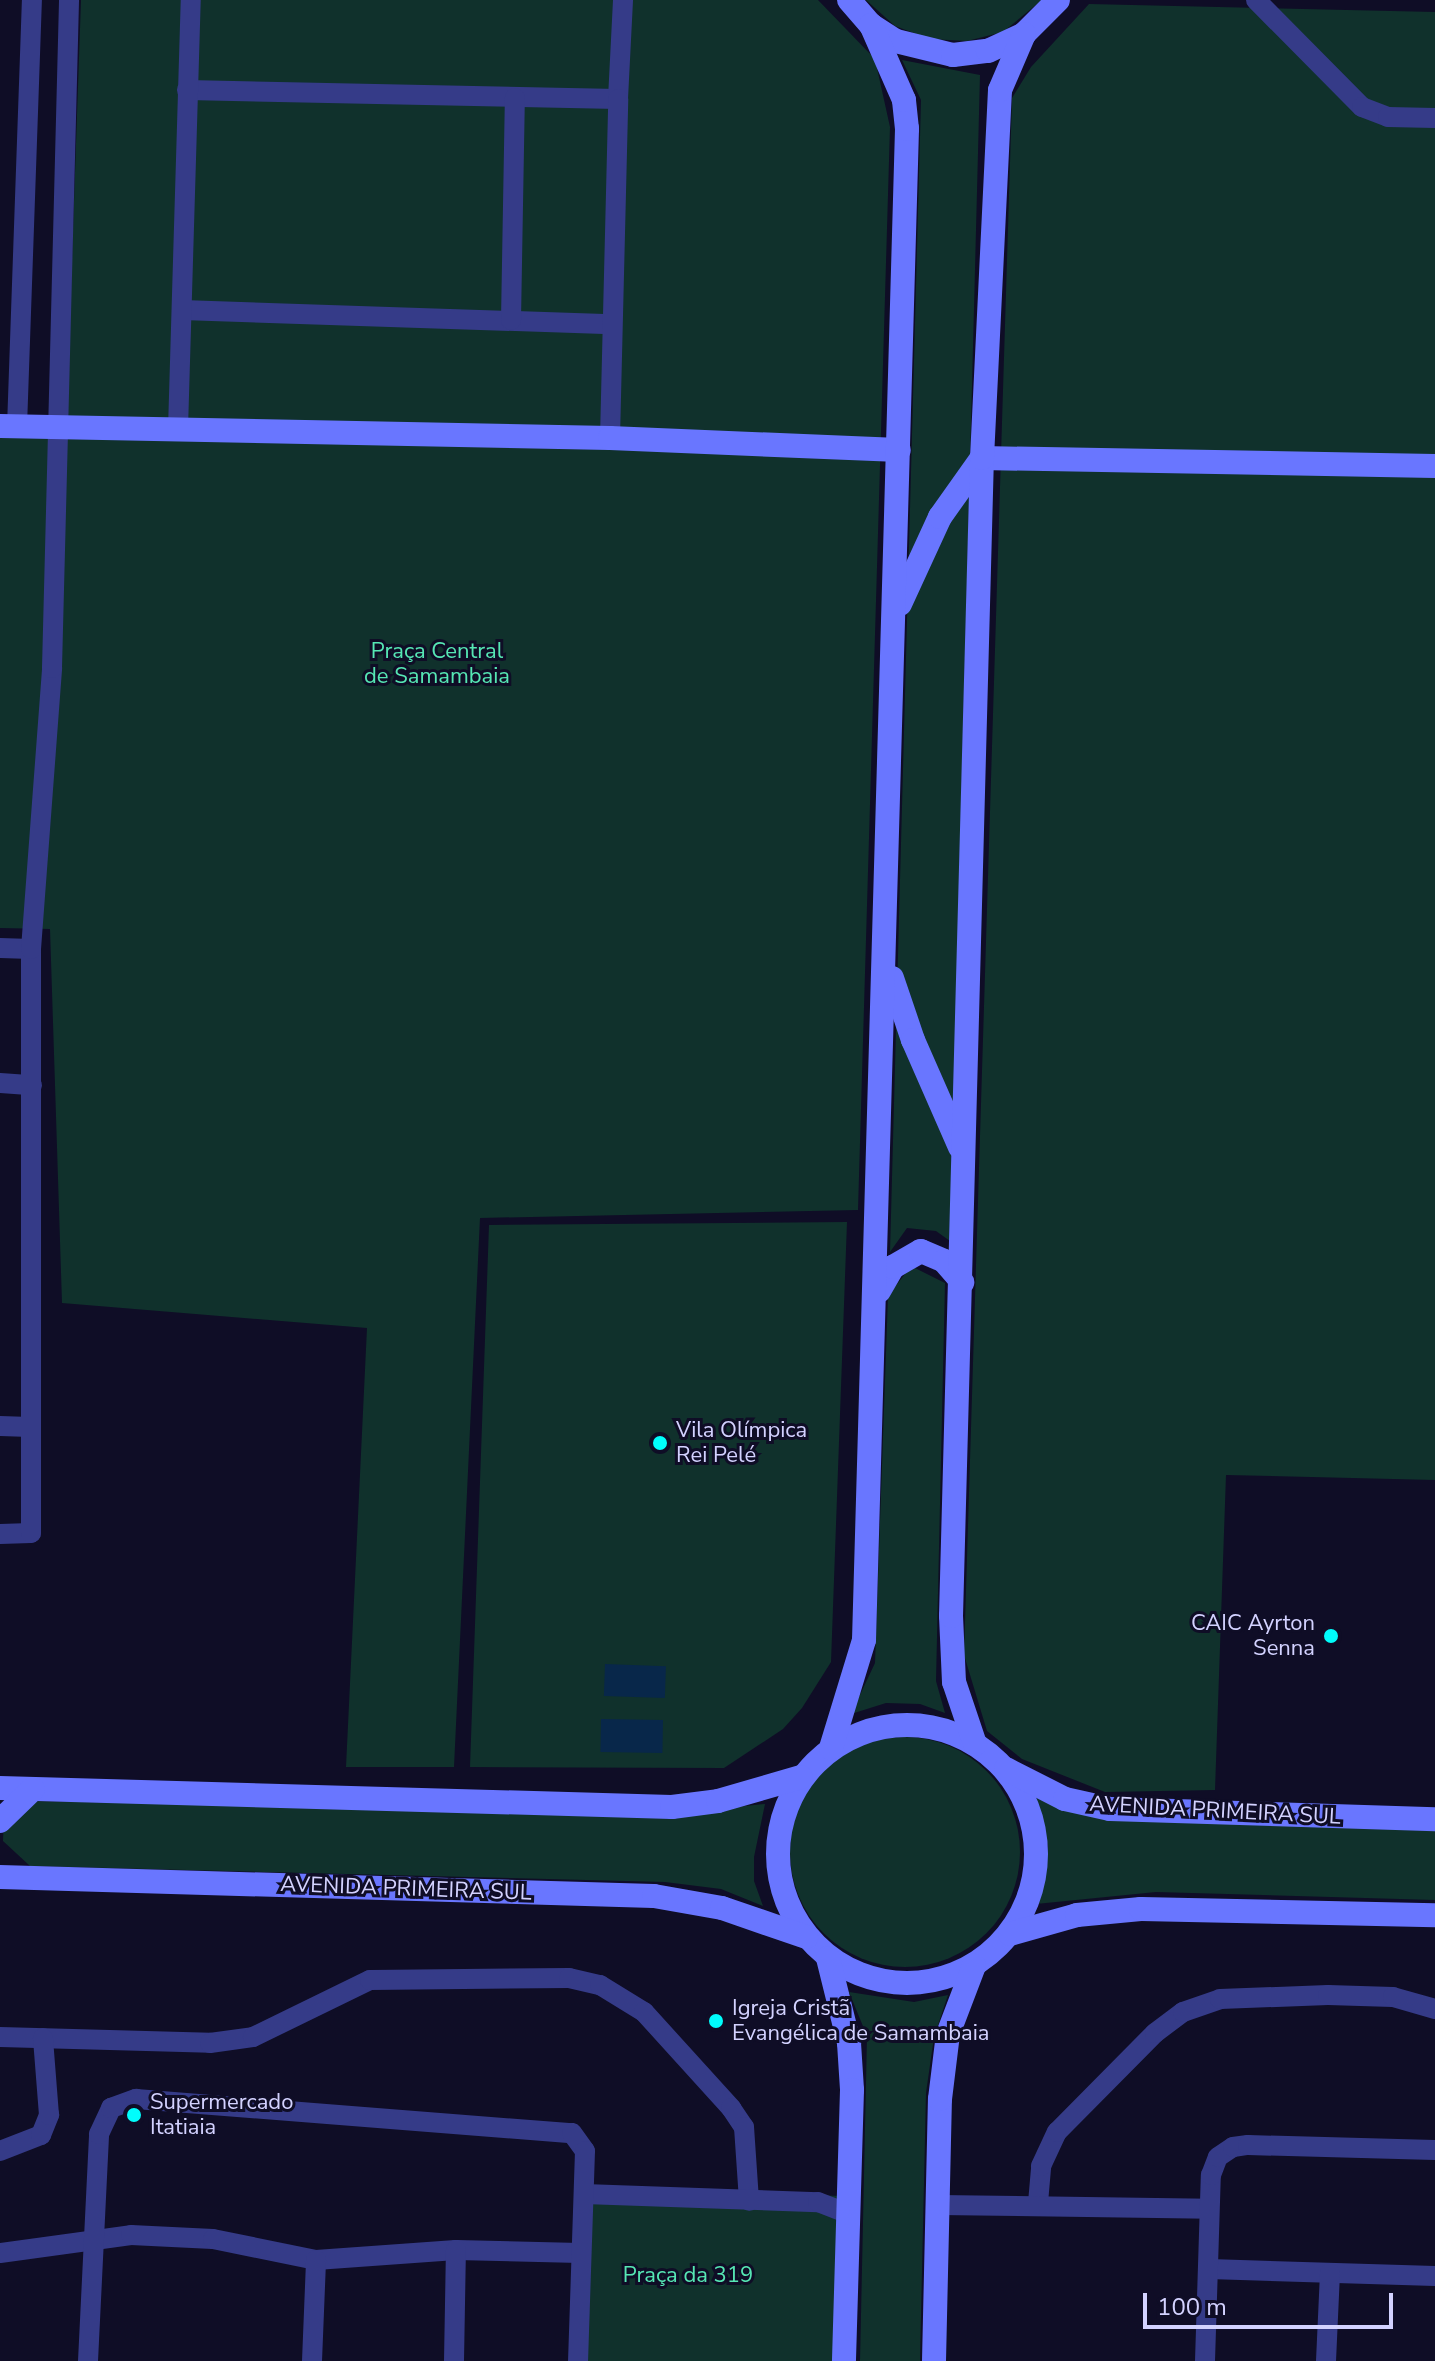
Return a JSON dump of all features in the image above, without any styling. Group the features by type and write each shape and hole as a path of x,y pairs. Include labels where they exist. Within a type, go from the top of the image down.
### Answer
{"main road":[{"path":"831,1748 864,1640 878,1293 907,129 904,100 871,25 849,0"},
{"path":"871,25 923,52 953,55 988,51 1024,34 1058,0"},
{"path":"975,1744 954,1682 951,1616 982,458 1000,90 1024,34"},
{"path":"9,426 610,438 899,450"},
{"path":"982,458 1435,466"},
{"path":"895,612 933,531 982,458"},
{"path":"886,961 913,1040 965,1161"},
{"path":"878,1293 893,1267 921,1251 944,1261 962,1282"},
{"path":"898,1725 938,1728 975,1744 1003,1768 1022,1795 1033,1826 1036,1864 1028,1901 1010,1934 974,1966 938,1981 899,1984 862,1976 828,1958 806,1937 782,1892 777,1842 784,1808 801,1777 831,1748 863,1732 898,1725"},
{"name":"AVENIDA PRIMEIRA SUL","path":"1003,1768 1065,1799 1110,1809 1435,1819"},
{"path":"0,1788 672,1807 718,1801 801,1777"},
{"path":"0,1821 33,1789"},
{"path":"0,1855 26,1878"},
{"name":"AVENIDA PRIMEIRA SUL","path":"0,1877 654,1896 722,1908 806,1937"},
{"path":"1010,1934 1077,1915 1141,1909 1435,1915"},
{"path":"828,1958 849,2043 849,2202 844,2361"},
{"path":"934,2361 940,2099 948,2034 974,1966"}],"street":[{"path":"178,429 191,0"},
{"path":"610,438 623,0"},
{"path":"1256,0 1362,107 1388,117 1435,118"},
{"path":"0,1534 31,1533 31,949 52,668 69,7 32,7 19,369 9,426"},
{"path":"187,90 618,99"},
{"path":"511,320 515,98"},
{"path":"182,310 612,324"},
{"path":"19,369 38,378 58,372"},
{"path":"0,948 31,949"},
{"path":"0,1083 32,1085"},
{"path":"0,1426 30,1427"},
{"path":"0,2037 210,2043 253,2037 370,1980 569,1978 600,1985 644,2012 731,2108 744,2127 749,2201"},
{"path":"1038,2203 1041,2166 1057,2132 1144,2043 1183,2012 1220,1999 1320,1995 1393,1997 1435,2009"},
{"path":"0,2151 26,2144 41,2135 49,2115 43,2038"},
{"path":"91,2361 94,2238 102,2122 111,2108 136,2099 304,2115 565,2130 585,2151 578,2361"},
{"path":"1205,2361 1213,2162 1233,2147 1435,2150"},
{"path":"584,2194 849,2202"},
{"path":"939,2205 1038,2203 1209,2209"},
{"path":"0,2253 94,2238 213,2239 316,2260 456,2250 580,2253"},
{"path":"454,2361 456,2250"},
{"path":"312,2361 316,2260"},
{"path":"1209,2269 1435,2276"},
{"path":"1326,2361 1330,2273"}],"green space":[{"name":"Praça Central de Samambaia","path":"81,0 818,0 875,59 890,127 858,1210 480,1218 454,1767 346,1767 367,1328 62,1303 50,929 0,928 0,431 66,432"},
{"path":"866,0 1042,0 1003,32 967,41 930,39 895,26"},
{"path":"1089,4 1435,12 1435,1480 1226,1475 1215,1790 1105,1792 1022,1759 987,1731 964,1655 1012,98 1031,67"},
{"path":"902,60 980,75 950,1241 936,1231 907,1228 890,1252 921,100"},
{"name":"Vila Olímpica Rei Pelé","path":"847,1222 831,1662 802,1708 783,1729 724,1768 470,1767 489,1225"},
{"path":"911,1266 945,1283 936,1681 945,1713 920,1704 886,1703 851,1714 875,1663 888,1296"},
{"path":"905,1737 949,1746 986,1771 1011,1808 1020,1852 1011,1896 986,1933 949,1958 905,1967 861,1958 824,1933 799,1896 790,1852 799,1808 824,1771 861,1746"},
{"path":"1035,1797 1104,1819 1435,1828 1435,1900 1156,1892 1036,1904 1048,1846"},
{"path":"26,1801 678,1813 765,1804 754,1857 754,1881 763,1906 721,1889 665,1882 30,1866 3,1841 4,1812"},
{"path":"849,1992 914,2002 948,1995 934,2037 926,2093 920,2361 860,2361 867,2036"},
{"name":"Praça da 319","path":"585,2187 842,2196 836,2361 579,2361"}],"water":[{"path":"605,1664 666,1666 665,1698 604,1696"},
{"path":"601,1719 663,1720 662,1753 600,1752"}],"place":[{"name":"Vila Olímpica Rei Pelé","path":"660,1443"},
{"name":"CAIC Ayrton Senna","path":"1331,1636"},
{"name":"Igreja Cristã Evangélica de Samambaia","path":"716,2021"},
{"name":"Supermercado Itatiaia","path":"134,2115"}]}
